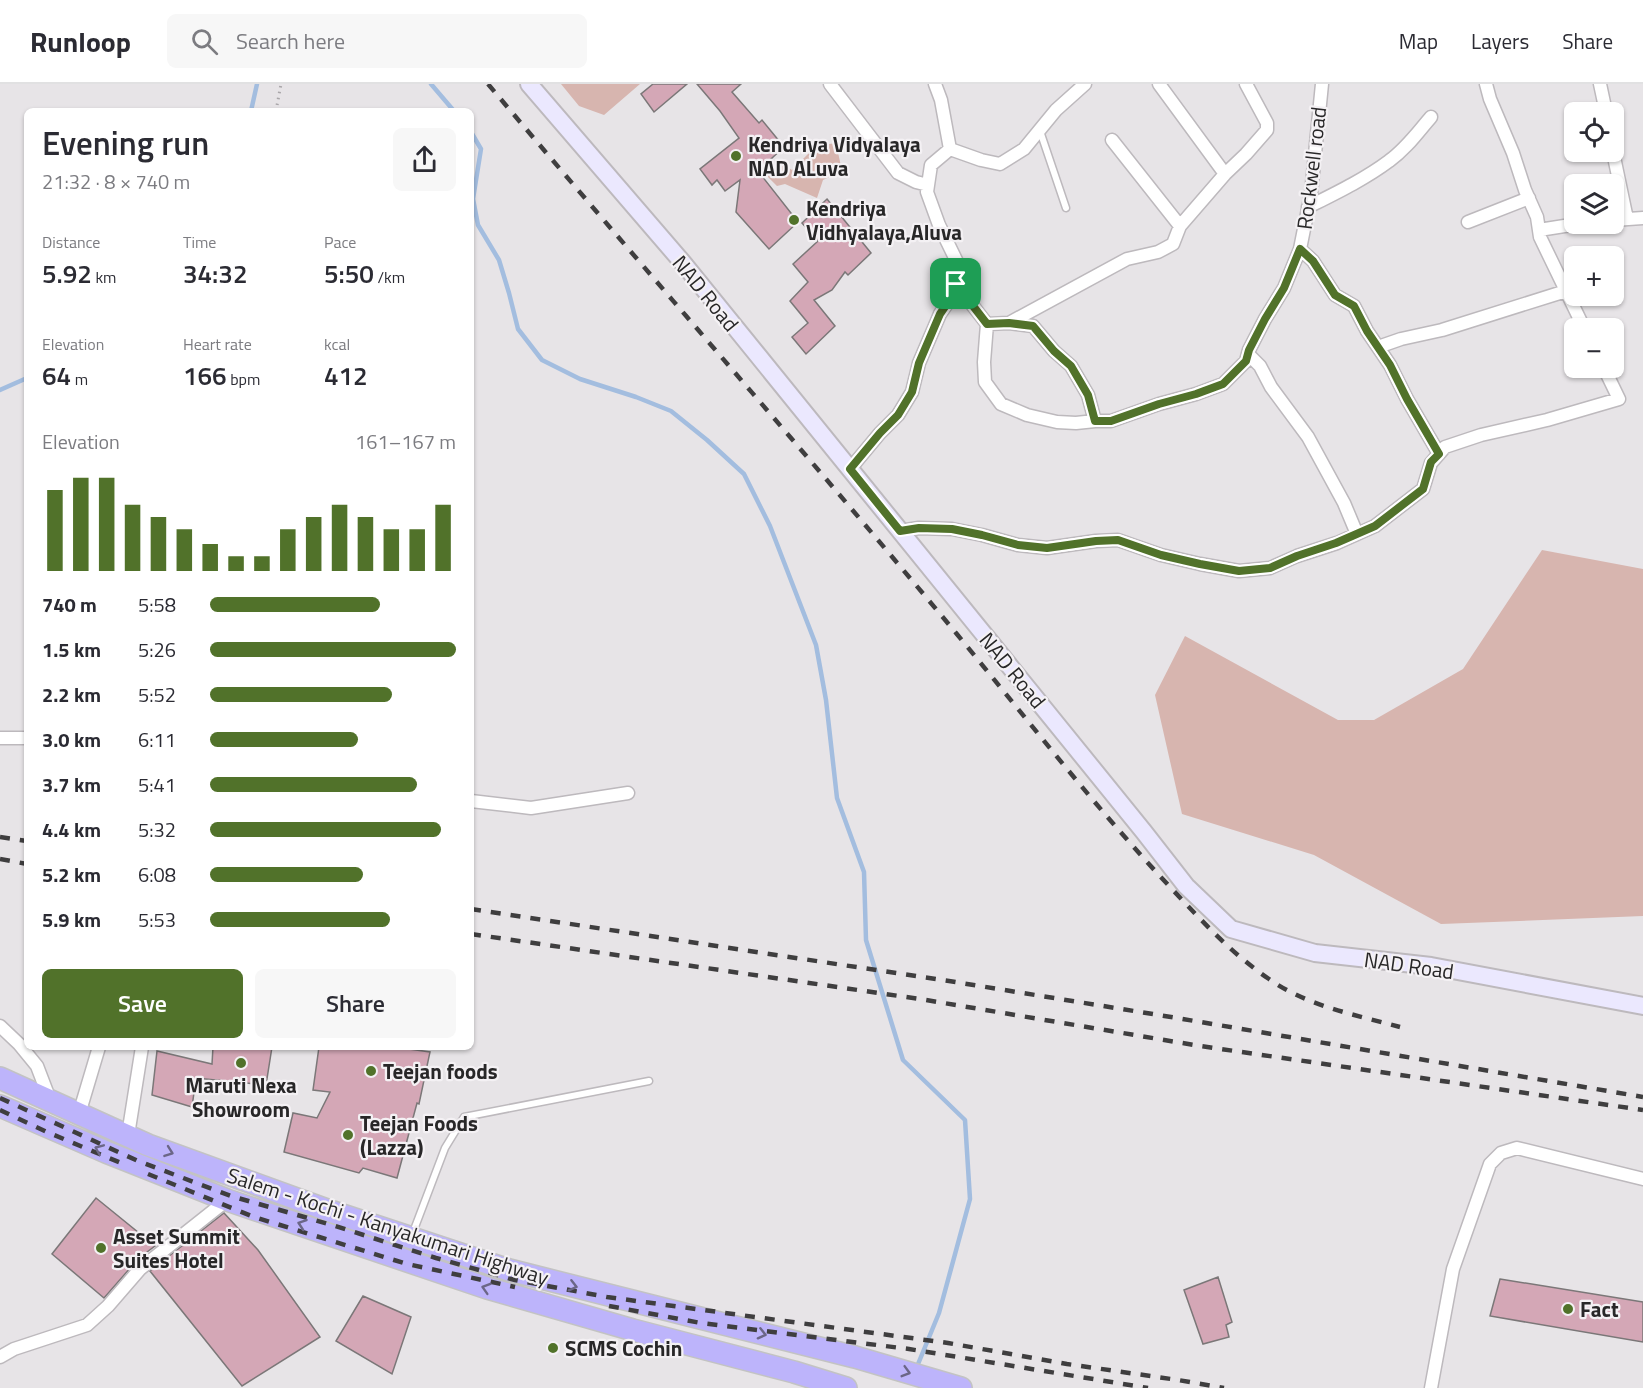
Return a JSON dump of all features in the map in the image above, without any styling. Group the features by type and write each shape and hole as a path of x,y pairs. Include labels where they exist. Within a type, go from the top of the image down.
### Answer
{"highway":[{"name":"Salem - Kochi - Kanyakumari Highway","path":"0,1078 148,1145 330,1211 509,1270 855,1357 959,1387"},
{"name":"Salem - Kochi - Kanyakumari Highway","path":"0,1106 106,1152 227,1200 487,1288 793,1376 846,1388"}],"street":[{"name":"NAD Road","path":"529,84 683,263 1186,886 1231,929 1315,953 1431,966 1643,1006"},
{"path":"830,84 898,173 928,185"},
{"path":"935,84 941,100 950,149"},
{"path":"950,149 1000,164 1024,149 1056,110 1084,84"},
{"path":"1159,84 1225,174"},
{"path":"1009,323 1127,259 1158,252 1173,244 1180,226 1267,130 1267,123 1246,84"},
{"name":"Rockwell road","path":"987,324 985,382 1001,404 1027,415 1057,422 1111,421 1223,384 1246,361 1265,319 1284,288 1300,249 1308,207 1322,84"},
{"path":"1486,84 1537,217 1540,237 1564,287"},
{"path":"1600,84 1604,102"},
{"path":"1308,207 1360,180 1390,160 1431,117"},
{"path":"1112,141 1180,226"},
{"path":"850,469 898,415 912,392 919,363 940,314 955,292 959,266 939,225 927,192 931,165 950,149"},
{"path":"1468,222 1529,198"},
{"path":"1624,219 1643,218"},
{"path":"1539,231 1564,226"},
{"path":"1300,249 1313,261 1335,295 1354,306 1367,331 1390,365 1439,454"},
{"path":"956,284 987,324 1009,323 1033,326 1054,351 1071,366 1088,395 1095,421"},
{"path":"1378,347 1401,339 1442,330 1564,292"},
{"path":"1248,354 1260,366 1271,387 1308,437 1344,503 1357,534"},
{"path":"900,531 919,528 952,529 1018,545 1047,548 1118,540 1161,555 1200,564 1239,571 1270,568 1375,526 1423,489 1431,462 1445,447 1481,435 1547,420 1619,399 1609,378"},
{"path":"0,738 24,738"},
{"path":"474,801 531,808 628,793"},
{"path":"0,1026 37,1066 50,1100"},
{"path":"79,1114 98,1050"},
{"path":"128,1136 142,1050"},
{"path":"1431,1388 1453,1269 1490,1164 1501,1153 1517,1148 1643,1179"},
{"path":"0,1357 14,1349 87,1325 108,1306 140,1269 227,1200"}],"lane":[{"path":"1040,130 1066,208"},
{"path":"411,1238 445,1148 464,1117 649,1081"}],"path":[{"path":"277,108 281,84"}],"shaded area":[{"path":"561,84 640,84 604,115 579,106"},
{"name":"Kendriya Vidyalaya NAD ALuva","path":"836,143 842,171 823,180 817,198 785,184 777,186 765,174 780,162 792,170 816,146"},
{"path":"1542,550 1643,569 1643,916 1441,924 1314,855 1182,814 1155,695 1185,636 1338,720 1374,720 1463,669"}],"building":[{"path":"653,84 687,84 654,112 641,94"},
{"path":"697,84 741,84 732,92 759,123 762,120 784,147 758,171 798,222 769,249 736,212 740,180 725,191 717,180 712,185 700,169 739,138"},
{"path":"827,199 871,253 848,275 845,272 832,290 814,300 835,326 806,354 792,337 808,323 790,301 808,282 793,264 818,241 802,223"},
{"path":"213,1050 272,1050 266,1085 196,1078 192,1107 152,1095 157,1051 212,1064"},
{"path":"319,1050 430,1052 419,1104 417,1103 397,1178 363,1168 359,1173 284,1152 293,1113 317,1118 330,1092 313,1090"},
{"name":"Asset Summit Suites Hotel","path":"96,1198 155,1246 139,1258 104,1298 52,1254"},
{"path":"224,1213 258,1250 320,1337 242,1386 150,1271"},
{"path":"1218,1277 1232,1322 1226,1325 1229,1337 1203,1344 1184,1290"},
{"name":"Fact","path":"1500,1279 1643,1302 1643,1342 1490,1316"},
{"path":"363,1296 411,1317 392,1374 336,1341"}],"waterway":[{"path":"252,108 257,84"},
{"path":"431,84 451,108"},
{"path":"474,137 481,149 474,193"},
{"path":"474,204 478,225 499,260 518,329 542,360 580,379 671,411 744,474 770,526 816,645 826,700 837,798 864,872 866,940 903,1060 965,1120 970,1199 939,1313 916,1369"},
{"path":"0,390 24,379"}],"railway":[{"path":"488,84 898,564 1088,794 1194,913 1242,959 1284,988 1332,1009 1400,1027"},
{"path":"0,837 24,841"},
{"path":"0,859 24,863"},
{"path":"474,909 949,981 1643,1097"},
{"path":"474,934 920,999 1200,1046 1643,1110"},
{"path":"0,1098 138,1161 231,1196 515,1280 607,1297 948,1343 1224,1388"},
{"path":"0,1110 121,1163"},
{"path":"148,1174 254,1217 407,1264 515,1287"},
{"path":"609,1306 701,1323 909,1349 1148,1388"}],"place":[{"name":"Kendriya Vidyalaya NAD ALuva","path":"736,156"},
{"name":"Kendriya Vidhyalaya,Aluva","path":"794,220"},
{"name":"Maruti Nexa Showroom","path":"241,1063"},
{"name":"Teejan foods","path":"371,1071"},
{"name":"Teejan Foods (Lazza)","path":"348,1135"},
{"name":"Asset Summit Suites Hotel","path":"101,1248"},
{"name":"Fact","path":"1568,1309"},
{"name":"SCMS Cochin","path":"553,1348"}],"route":[{"path":"1300,249 1313,261 1335,295 1354,306 1367,331 1390,365 1439,454 1431,462 1423,489 1375,526 1270,568 1239,571 1200,564 1161,555 1118,540 1047,548 1018,545 952,529 919,528 900,531 850,469 898,415 912,392 919,363 940,314 955,292 956,284 987,324 1009,323 1033,326 1054,351 1071,366 1088,395 1095,421 1111,421 1223,384 1246,361 1249,350 1265,319 1284,288 1300,249"}]}
